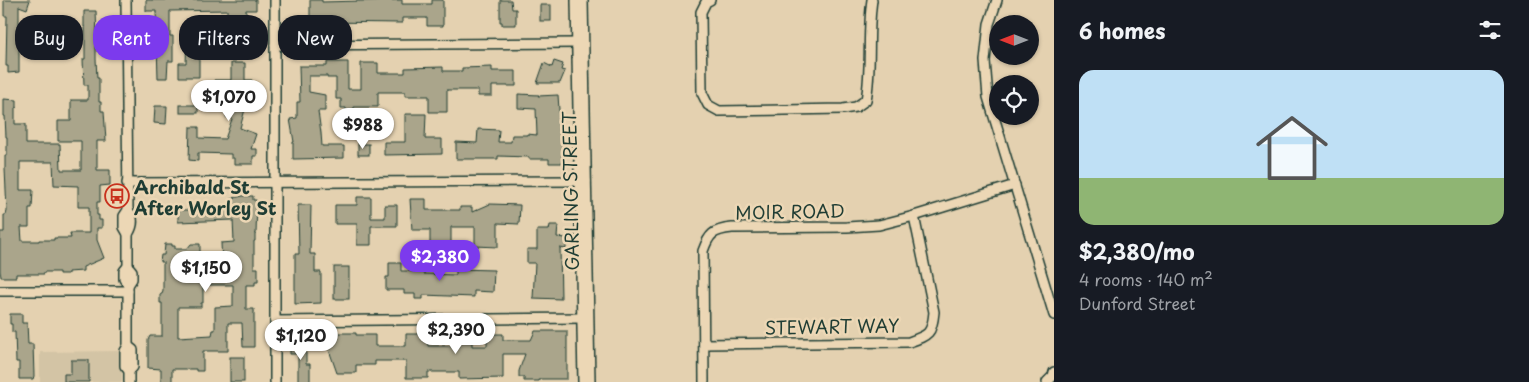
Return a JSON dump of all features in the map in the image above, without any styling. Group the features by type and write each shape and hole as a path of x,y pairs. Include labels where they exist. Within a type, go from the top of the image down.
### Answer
{"street":[{"path":"126,0 128,210 124,216 124,227 128,234 128,266 124,272 124,279 128,288 128,346 125,351 125,366 129,371 129,382"},
{"path":"275,0 275,382"},
{"name":"GARLING STREET","path":"576,0 580,43 585,318 590,382"},
{"name":"GARLING STREET","path":"580,43 583,0"},
{"path":"710,0 706,2 701,12 702,92 708,105 719,111 843,109 856,107 866,100 869,83 870,13 872,0"},
{"path":"997,0 989,24 985,61 988,97 1052,298 1054,315"},
{"path":"276,45 580,43"},
{"path":"127,184 582,181"},
{"name":"MOIR ROAD","path":"704,382 703,251 709,236 721,229 847,227 879,224 914,216 1015,185"},
{"name":"STEWART WAY","path":"704,344 909,342 924,336 933,327 934,312 914,216"},
{"path":"0,292 128,288"},
{"path":"275,321 585,318"},
{"name":"GARLING STREET","path":"582,382 585,318"},
{"path":"1047,382 1054,372"}],"shaded area":[{"path":"122,351 122,382 40,382 40,352"}],"building":[{"path":"4,0 30,0 27,9 19,6 19,15 15,15 15,60 19,60 19,72 8,73 8,66 6,66 7,16 4,16"},
{"path":"146,0 256,0 256,10 246,10 246,15 227,15 227,10 170,11 173,61 168,61 167,78 158,78 157,60 169,60 169,15 156,15 156,11 146,11"},
{"path":"310,0 322,0 322,2 402,0 402,4 432,4 432,0 443,0 443,26 427,26 427,18 402,18 402,23 352,22 352,15 310,15"},
{"path":"500,0 511,0 512,9 516,9 516,25 502,25 502,22 500,22"},
{"path":"540,5 551,5 551,21 540,21"},
{"path":"84,11 96,11 96,15 93,15 93,60 96,60 97,78 99,78 99,102 101,102 101,111 104,111 106,141 97,141 97,170 110,170 110,185 100,186 100,202 97,202 97,215 99,215 99,220 102,220 102,228 97,228 97,240 104,258 83,267 83,271 68,272 68,274 44,272 44,274 16,274 16,277 1,277 0,232 4,232 4,215 6,215 7,211 5,156 7,156 7,137 4,99 17,100 15,124 26,124 26,144 60,144 61,170 81,170 81,141 58,141 58,121 71,121 71,100 88,100 88,85 84,85","holes":["20,162 53,162 54,185 78,186 78,207 89,207 89,233 70,233 71,238 22,241 21,227 29,227 29,208 32,208 33,190 20,190"]},
{"path":"186,60 199,60 199,77 179,77 179,63 186,63"},
{"path":"554,61 563,64 561,70 565,71 560,83 537,83 544,63 552,67"},
{"path":"327,62 348,62 348,89 361,89 361,63 378,63 378,73 405,73 405,68 443,67 443,71 462,71 462,68 492,67 492,71 516,71 516,86 492,86 492,96 478,96 478,90 447,90 447,112 429,112 429,96 405,96 405,92 378,92 378,107 354,107 354,113 346,113 346,108 341,108 341,99 336,99 336,78 309,76 309,92 325,95 325,111 318,111 322,146 344,146 344,158 293,159 294,142 290,119 297,118 297,102 300,102 299,66 327,66"},
{"path":"231,63 245,63 245,80 252,80 252,98 248,98 240,128 256,134 251,149 257,149 257,156 253,156 253,164 234,164 234,158 231,158 231,154 198,153 198,161 189,160 190,127 199,127 199,138 225,139 232,119 226,117 232,98 214,98 214,80 231,80"},
{"path":"518,94 558,95 561,139 563,139 562,163 549,163 549,159 529,159 529,157 498,156 498,159 456,159 456,142 477,143 478,129 499,130 498,142 511,142 512,135 537,135 536,109 518,108"},
{"path":"180,105 198,105 198,113 180,113"},
{"path":"155,106 167,106 166,124 154,123"},
{"path":"405,114 426,114 425,139 442,139 442,154 384,155 384,142 405,142"},
{"path":"358,144 369,144 369,155 358,155"},
{"path":"253,196 253,200 257,202 254,268 258,268 258,282 255,282 255,285 246,285 246,309 254,309 254,347 243,347 242,323 228,323 228,351 203,351 203,371 196,371 196,369 172,369 172,382 161,382 161,369 148,368 148,340 150,336 162,336 162,303 160,303 160,294 162,294 163,290 163,262 160,262 161,255 164,255 165,244 172,244 172,246 175,246 175,249 187,249 191,244 200,244 200,264 222,265 221,243 234,242 233,220 178,222 178,210 232,210 232,198","holes":["203,285 233,285 233,306 215,307 215,330 213,330 212,335 178,337 178,307 201,307 201,303 203,303"]},
{"path":"357,197 371,197 371,218 385,218 385,205 397,205 397,226 371,226 371,245 357,245 357,224 335,224 335,205 357,205"},
{"path":"410,199 426,199 426,210 460,210 460,207 472,207 472,212 490,204 520,205 519,224 498,223 498,247 475,246 475,227 451,227 451,246 430,246 430,230 412,230"},
{"path":"298,205 311,205 310,254 315,254 315,272 321,272 321,303 295,304 295,254 299,254"},
{"path":"550,225 558,225 557,237 566,238 566,249 560,248 561,299 533,298 535,263 527,263 527,249 537,249 537,230 549,230"},
{"path":"389,263 401,263 401,271 424,271 424,274 456,275 456,269 494,270 493,292 474,291 474,297 423,295 423,299 415,299 415,294 404,294 404,290 386,290 386,277 389,277"},
{"path":"334,267 349,267 349,299 334,299"},
{"path":"10,314 22,314 22,323 27,323 28,344 33,344 33,379 19,379 19,362 16,362 15,332 12,332"},
{"path":"535,331 567,331 567,379 524,381 524,377 519,377 519,371 525,354 503,354 503,378 459,379 459,372 428,372 428,378 406,378 406,361 375,361 375,365 356,365 356,373 337,373 323,333 375,335 375,346 406,346 406,334 428,334 428,346 459,346 459,333 467,333 467,340 472,340 472,346 487,346 487,334 503,334 503,340 531,340"},
{"path":"290,342 306,342 306,364 310,364 310,382 298,382 298,354 290,354"},
{"path":"230,357 244,357 244,382 230,382"},
{"path":"71,360 89,360 89,382 64,382 64,374 71,374"}],"place":[{"name":"Archibald St After Worley St","path":"117,196"}]}
